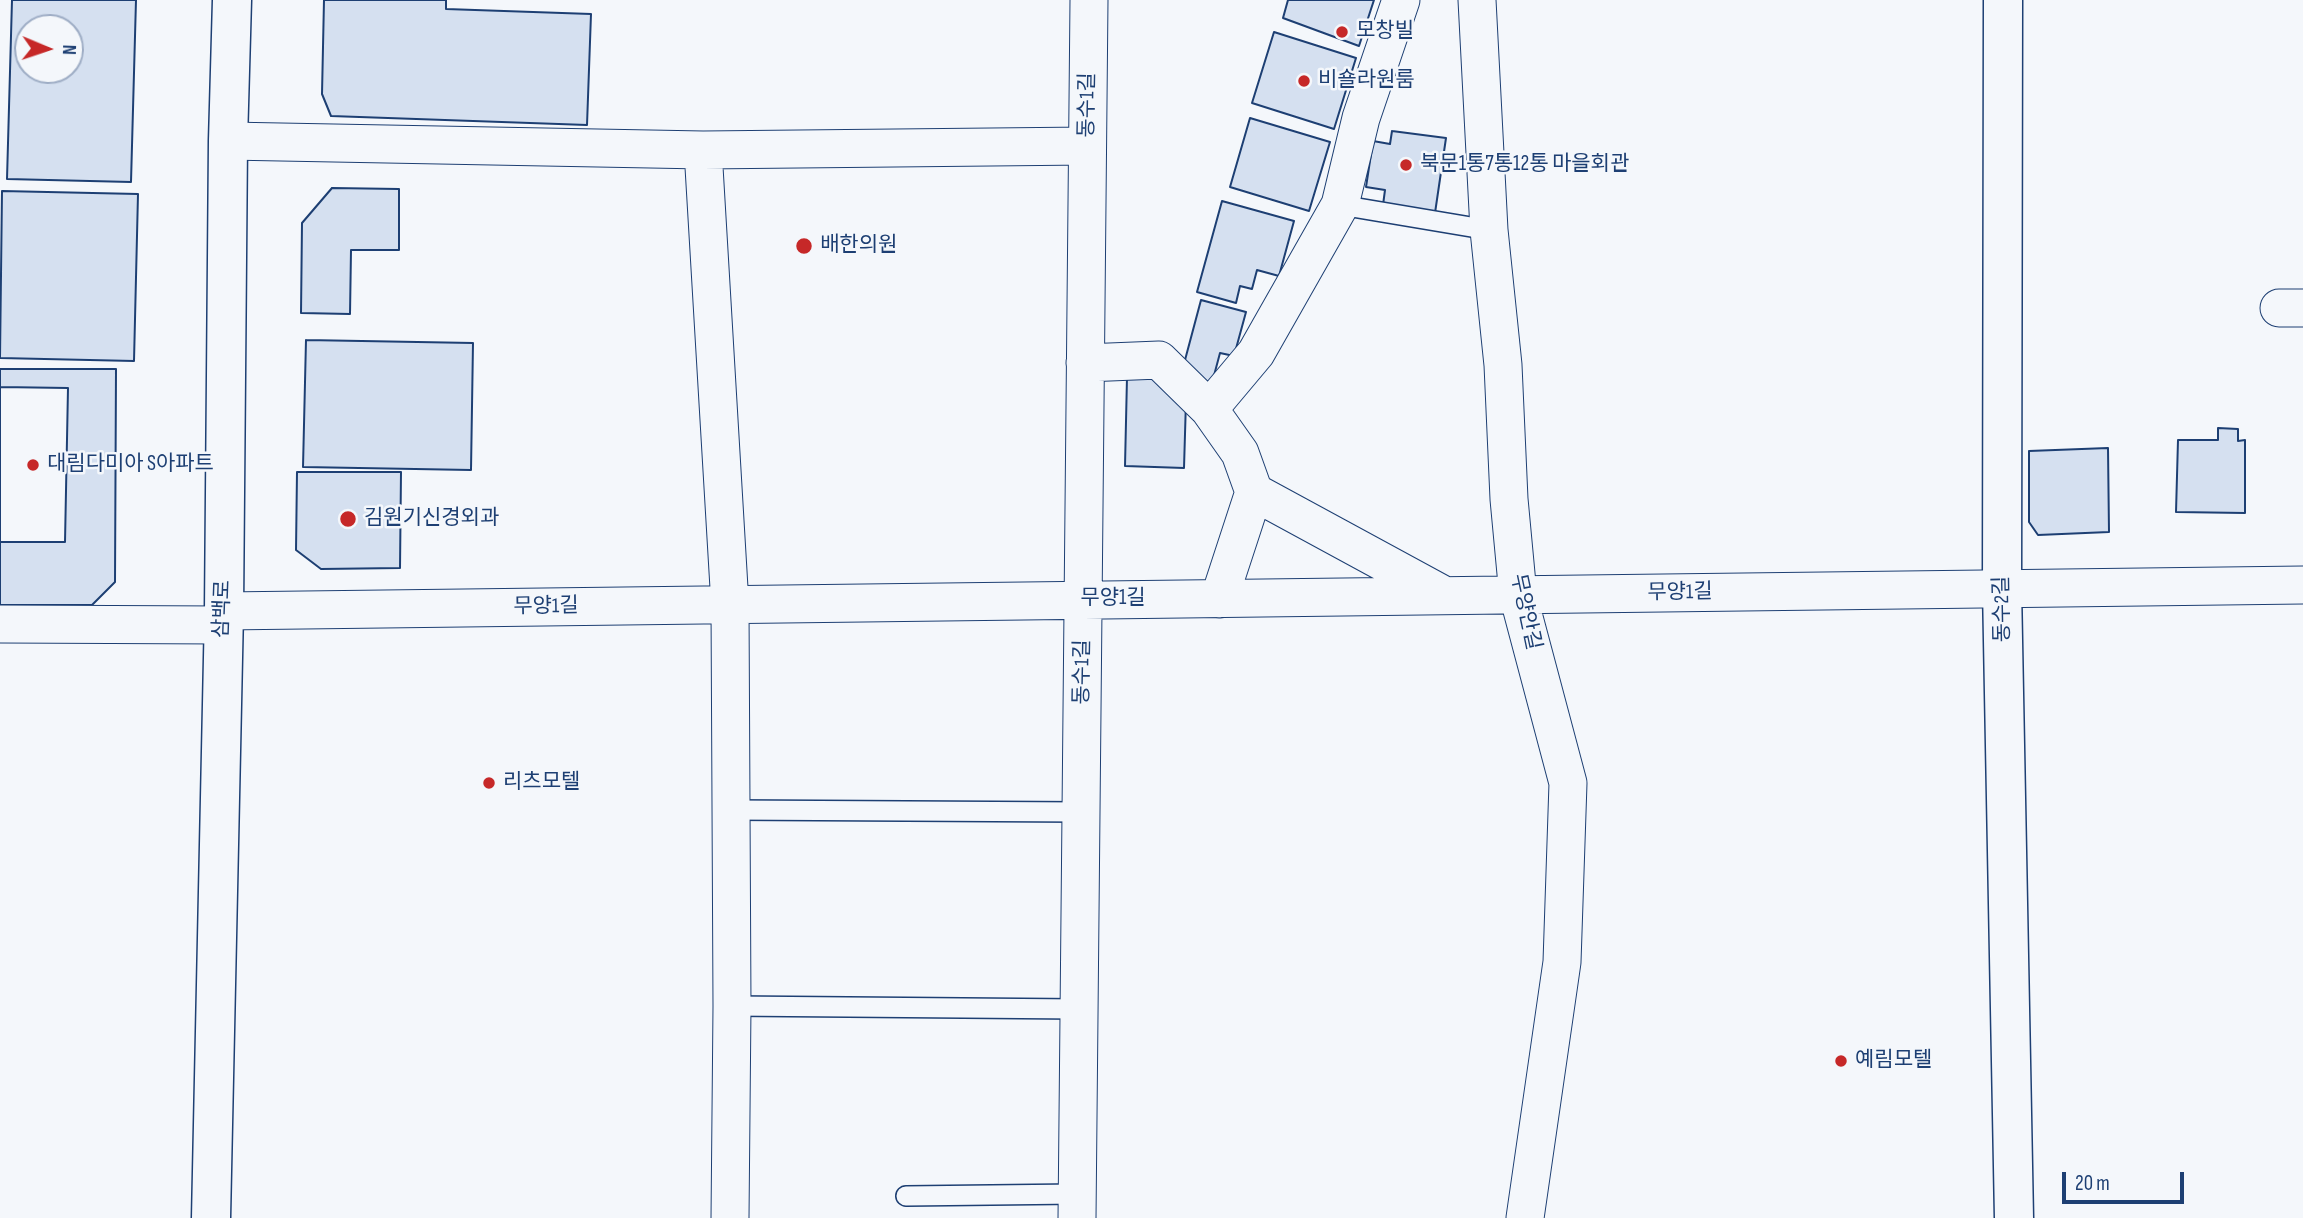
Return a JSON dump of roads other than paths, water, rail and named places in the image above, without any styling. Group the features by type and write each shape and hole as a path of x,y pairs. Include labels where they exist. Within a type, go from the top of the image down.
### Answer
{"street":[{"name":"삼백로","path":"211,1218 232,0"},
{"name":"동수1길","path":"1077,1206 1089,0"},
{"path":"1209,409 1256,353 1340,205 1361,118 1401,0"},
{"name":"무양안길","path":"1477,0 1489,230 1503,365 1509,499 1518,595 1568,783 1562,962 1525,1218"},
{"name":"동수2길","path":"2003,0 2002,588 2014,1218"},
{"path":"228,141 703,150 1087,146"},
{"path":"703,150 730,605 730,1218"},
{"path":"1085,363 1159,360 1209,409 1240,453 1255,492 1219,598"},
{"path":"1255,492 1443,595"},
{"name":"무양1길","path":"0,624 730,605 1083,599 2303,585"}],"lane":[{"path":"1340,205 1489,230"},
{"path":"731,810 1081,811"},
{"path":"732,1006 1079,1009"},
{"path":"906,1196 1077,1206"}],"place":[{"name":"모창빌","path":"1342,32"},
{"name":"비숄라원룸","path":"1304,81"},
{"name":"북문1통7통12통 마을회관","path":"1406,165"},
{"name":"배한의원","path":"804,246"},
{"name":"대림다미아 S아파트","path":"33,465"},
{"name":"김원기신경외과","path":"348,519"},
{"name":"리츠모텔","path":"489,783"},
{"name":"예림모텔","path":"1841,1061"}]}
